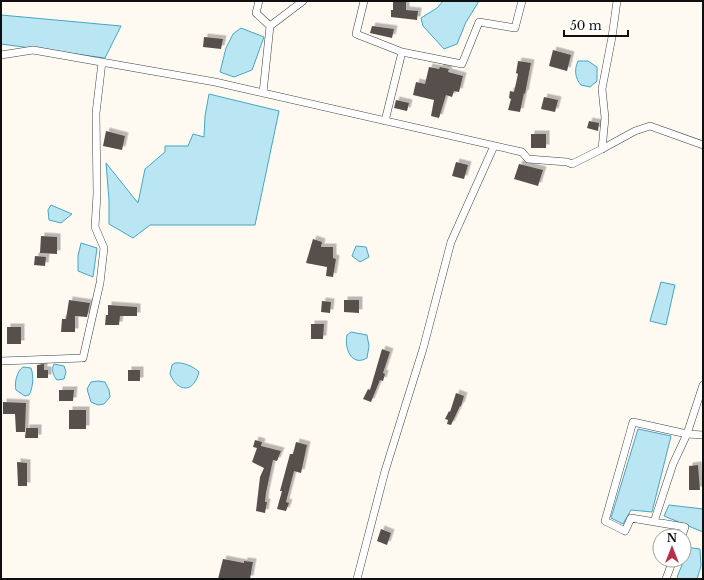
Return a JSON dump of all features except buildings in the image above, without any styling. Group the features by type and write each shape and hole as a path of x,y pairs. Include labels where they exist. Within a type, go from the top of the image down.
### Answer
{"street":[{"path":"259,1 256,13 270,26"},
{"path":"263,93 270,26 303,1"},
{"path":"364,1 356,34 402,52 462,64 479,22 515,28 522,1"},
{"path":"602,149 605,118 602,90 617,1"},
{"path":"1,55 33,50 215,82 522,152 528,159 567,162 572,164 635,131 650,126 703,145"},
{"path":"386,121 402,52"},
{"path":"1,361 83,358 100,283 104,248 95,227 97,194 96,113 102,62"},
{"path":"357,579 386,471 423,349 451,242 494,146"},
{"path":"654,522 673,464 687,434 703,385"},
{"path":"685,528 631,518 625,531 605,521 633,422 687,434 703,435"},
{"path":"666,579 670,568"}],"water":[{"path":"443,1 479,1 466,22 457,44 444,49 423,26 421,18 437,8"},
{"path":"1,15 121,26 105,58 1,44"},
{"path":"241,28 264,37 252,70 234,77 220,72 226,48 233,34"},
{"path":"578,61 588,61 597,67 597,81 590,87 581,85 577,80 576,71"},
{"path":"209,94 279,111 255,225 150,225 133,238 109,224 106,163 138,203 145,169 165,152 165,146 188,146 193,134 204,137 205,116"},
{"path":"51,205 72,214 61,223 49,220 48,210"},
{"path":"81,243 97,248 93,277 78,271 78,256"},
{"path":"356,246 366,247 369,257 360,262 352,256"},
{"path":"661,282 675,285 666,325 650,321"},
{"path":"351,332 367,335 369,346 367,358 357,360 350,355 346,340 347,335"},
{"path":"175,363 188,365 199,372 197,379 190,387 181,387 173,380 170,374 172,365"},
{"path":"54,364 64,366 66,372 64,379 57,380 53,370"},
{"path":"23,367 31,368 33,375 29,395 25,396 16,390 15,387 18,374"},
{"path":"91,382 105,382 109,390 110,397 104,404 98,405 91,402 87,389"},
{"path":"638,429 671,436 652,512 631,510 623,524 611,518"},
{"path":"669,505 703,509 703,532 664,516"},
{"path":"692,548 700,549 701,566 697,579 679,579 677,577 681,568 692,568"}]}
